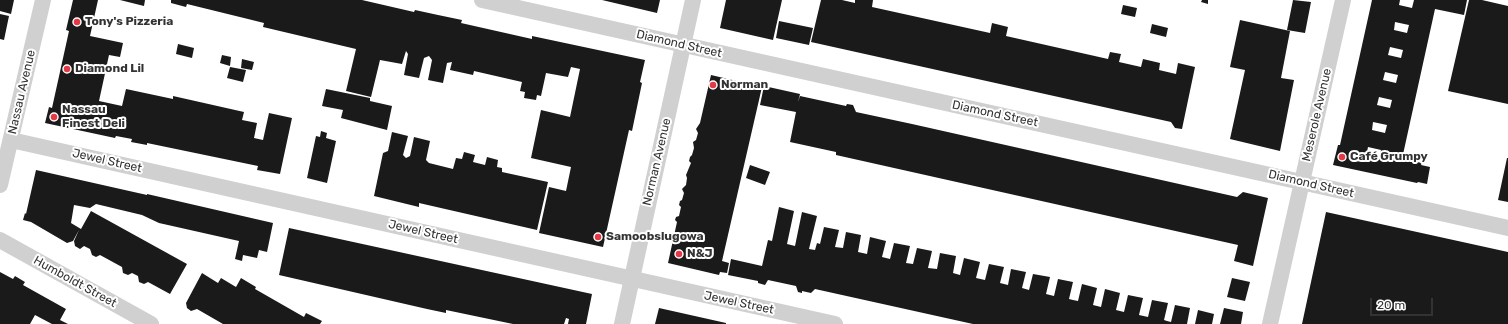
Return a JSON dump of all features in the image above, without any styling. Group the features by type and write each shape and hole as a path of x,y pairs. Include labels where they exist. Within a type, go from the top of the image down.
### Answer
{"street":[{"name":"Nassau Avenue","path":"0,185 43,0"},
{"name":"Diamond Street","path":"482,0 1508,228"},
{"name":"Norman Avenue","path":"622,324 693,0"},
{"name":"Meserole Avenue","path":"1270,324 1343,0"},
{"name":"Jewel Street","path":"11,140 835,324"},
{"name":"Humboldt Street","path":"0,240 150,324"}],"building":[{"path":"0,0 14,0 11,14 0,11"},
{"path":"73,0 98,0 90,36 123,43 120,57 109,55 99,101 122,106 126,89 173,99 173,96 244,112 242,120 257,123 254,138 263,140 269,113 292,118 280,174 257,170 258,166 147,143 147,145 131,142 132,139 116,136 115,138 45,123 49,107 52,108 69,31 66,30"},
{"path":"120,0 145,0 144,6"},
{"path":"171,0 362,0 414,12 415,10 462,20 461,23 532,39 532,36 645,60 632,131 629,130 603,247 539,233 549,187 566,191 571,167 531,158 541,110 570,117 580,69 571,67 568,77 546,73 541,96 537,95 536,100 524,98 525,92 520,91 522,82 474,71 473,75 450,70 452,62 447,63 443,83 428,80 432,60 429,56 424,58 419,78 404,75 408,54 406,51 402,64 380,60 371,97 346,91 356,49 263,27 264,23 248,19 187,4 186,7 171,3"},
{"path":"602,0 660,0 657,13"},
{"path":"726,0 782,0 773,40 720,28"},
{"path":"821,0 842,0 855,3 855,0 873,0 872,7 990,33 992,23 1008,27 1006,36 1108,59 1110,52 1121,54 1119,62 1141,67 1143,59 1160,63 1159,70 1176,74 1178,63 1195,67 1182,129 1175,128 1171,122 811,42"},
{"path":"1202,0 1208,0 1208,4 1201,2"},
{"path":"1293,0 1311,2 1305,33 1287,30"},
{"path":"1372,0 1400,0 1399,5 1412,8 1414,0 1467,0 1464,15 1435,9 1402,159 1422,163 1421,165 1430,167 1427,184 1333,165 1338,145 1340,145","holes":["1395,22 1409,25 1407,33 1394,30","1390,47 1403,50 1401,58 1388,55","1385,72 1398,75 1396,83 1383,80","1379,97 1392,100 1390,108 1377,105","1373,122 1387,125 1385,133 1372,130","1368,147 1381,150 1379,160 1366,157"]},
{"path":"1469,0 1482,0 1508,6 1508,104 1448,91"},
{"path":"1123,5 1137,8 1135,17 1121,14"},
{"path":"0,14 9,16 4,40 0,39"},
{"path":"1240,20 1290,31 1281,78 1294,80 1280,151 1230,139 1245,70 1230,67"},
{"path":"779,21 813,28 809,45 776,38"},
{"path":"1152,24 1168,28 1166,37 1150,33"},
{"path":"178,44 194,48 192,58 176,54"},
{"path":"222,55 231,57 230,66 220,63"},
{"path":"242,59 254,62 252,70 241,68"},
{"path":"230,67 246,70 243,82 227,78"},
{"path":"711,75 762,87 722,261 729,263 727,273 720,272 719,275 668,263 677,222 675,220 676,217 679,216 681,207 679,205 684,193 682,189 686,185 686,175 691,163 689,161 694,148 693,142 696,140 698,133 696,129 700,123"},
{"path":"764,86 800,94 798,102 800,96 846,106 847,104 853,105 856,112 1237,197 1243,192 1268,198 1253,266 1234,261 1238,245 836,155 836,152 790,142 796,112 760,105"},
{"path":"326,89 370,98 370,101 392,106 387,130 341,118 343,110 322,106"},
{"path":"321,131 327,133 326,138 336,141 327,183 307,178 316,136 320,137"},
{"path":"392,132 408,136 403,155 406,158 410,156 414,137 430,141 426,160 429,163 453,169 456,158 462,159 464,152 475,155 473,162 485,165 487,157 498,160 497,167 502,168 502,172 548,182 537,230 419,203 419,207 374,196 383,153 388,151"},
{"path":"1508,158 1508,202 1498,200"},
{"path":"750,165 770,172 765,185 746,178"},
{"path":"36,170 273,223 267,252 259,250 257,258 243,255 242,261 235,259 239,241 159,223 142,215 96,204 90,208 74,205 71,223 81,229 91,211 187,264 170,294 148,282 144,284 139,282 138,276 132,273 128,275 123,273 122,267 100,255 96,257 92,255 90,249 84,246 80,249 75,246 74,241 79,230 73,241 67,243 31,222 23,220 25,213 26,214"},
{"path":"779,207 794,211 787,244 795,246 802,212 817,216 809,249 815,250 817,243 820,244 824,227 839,230 835,247 843,248 846,232 861,235 858,252 867,254 870,237 886,241 882,257 890,259 894,243 910,246 906,263 913,264 917,248 932,251 928,268 937,269 940,253 956,256 953,273 960,275 964,258 980,262 976,278 985,280 989,264 1004,267 1000,283 1008,285 1011,269 1026,272 1022,288 1029,290 1033,274 1050,277 1046,294 1054,296 1058,279 1073,282 1069,299 1073,300 1078,301 1082,284 1097,288 1093,305 1101,307 1105,289 1120,293 1116,310 1124,312 1128,295 1143,298 1139,315 1148,317 1152,300 1168,303 1164,320 1171,322 1175,305 1190,308 1187,324 973,324 815,289 811,293 802,291 802,293 798,292 796,286 768,280 765,285 758,283 758,281 728,275 731,259 762,266 768,240 772,241"},
{"path":"1326,212 1508,252 1508,324 1302,324"},
{"path":"289,228 592,294 586,324 568,324 569,319 566,318 564,324 513,324 446,310 446,313 279,275"},
{"path":"0,272 13,279 15,276 25,282 23,285 66,309 60,320 68,324 52,324 35,315 30,324 0,324"},
{"path":"202,273 218,283 221,278 236,287 241,278 256,287 255,289 304,317 306,313 322,321 320,324 223,324 197,309 191,311 187,308 186,303"},
{"path":"1232,278 1250,282 1245,301 1227,297"},
{"path":"659,308 726,323 726,324 655,324"},
{"path":"1224,308 1243,312 1241,324 1220,324"},
{"path":"1198,310 1214,314 1212,324 1195,324"}],"place":[{"name":"Tony's Pizzeria","path":"77,22"},
{"name":"Diamond Lil","path":"67,69"},
{"name":"Norman","path":"713,85"},
{"name":"Nassau Finest Deli","path":"54,117"},
{"name":"Café Grumpy","path":"1342,157"},
{"name":"Samoobslugowa","path":"598,237"},
{"name":"N&J","path":"679,254"}]}
